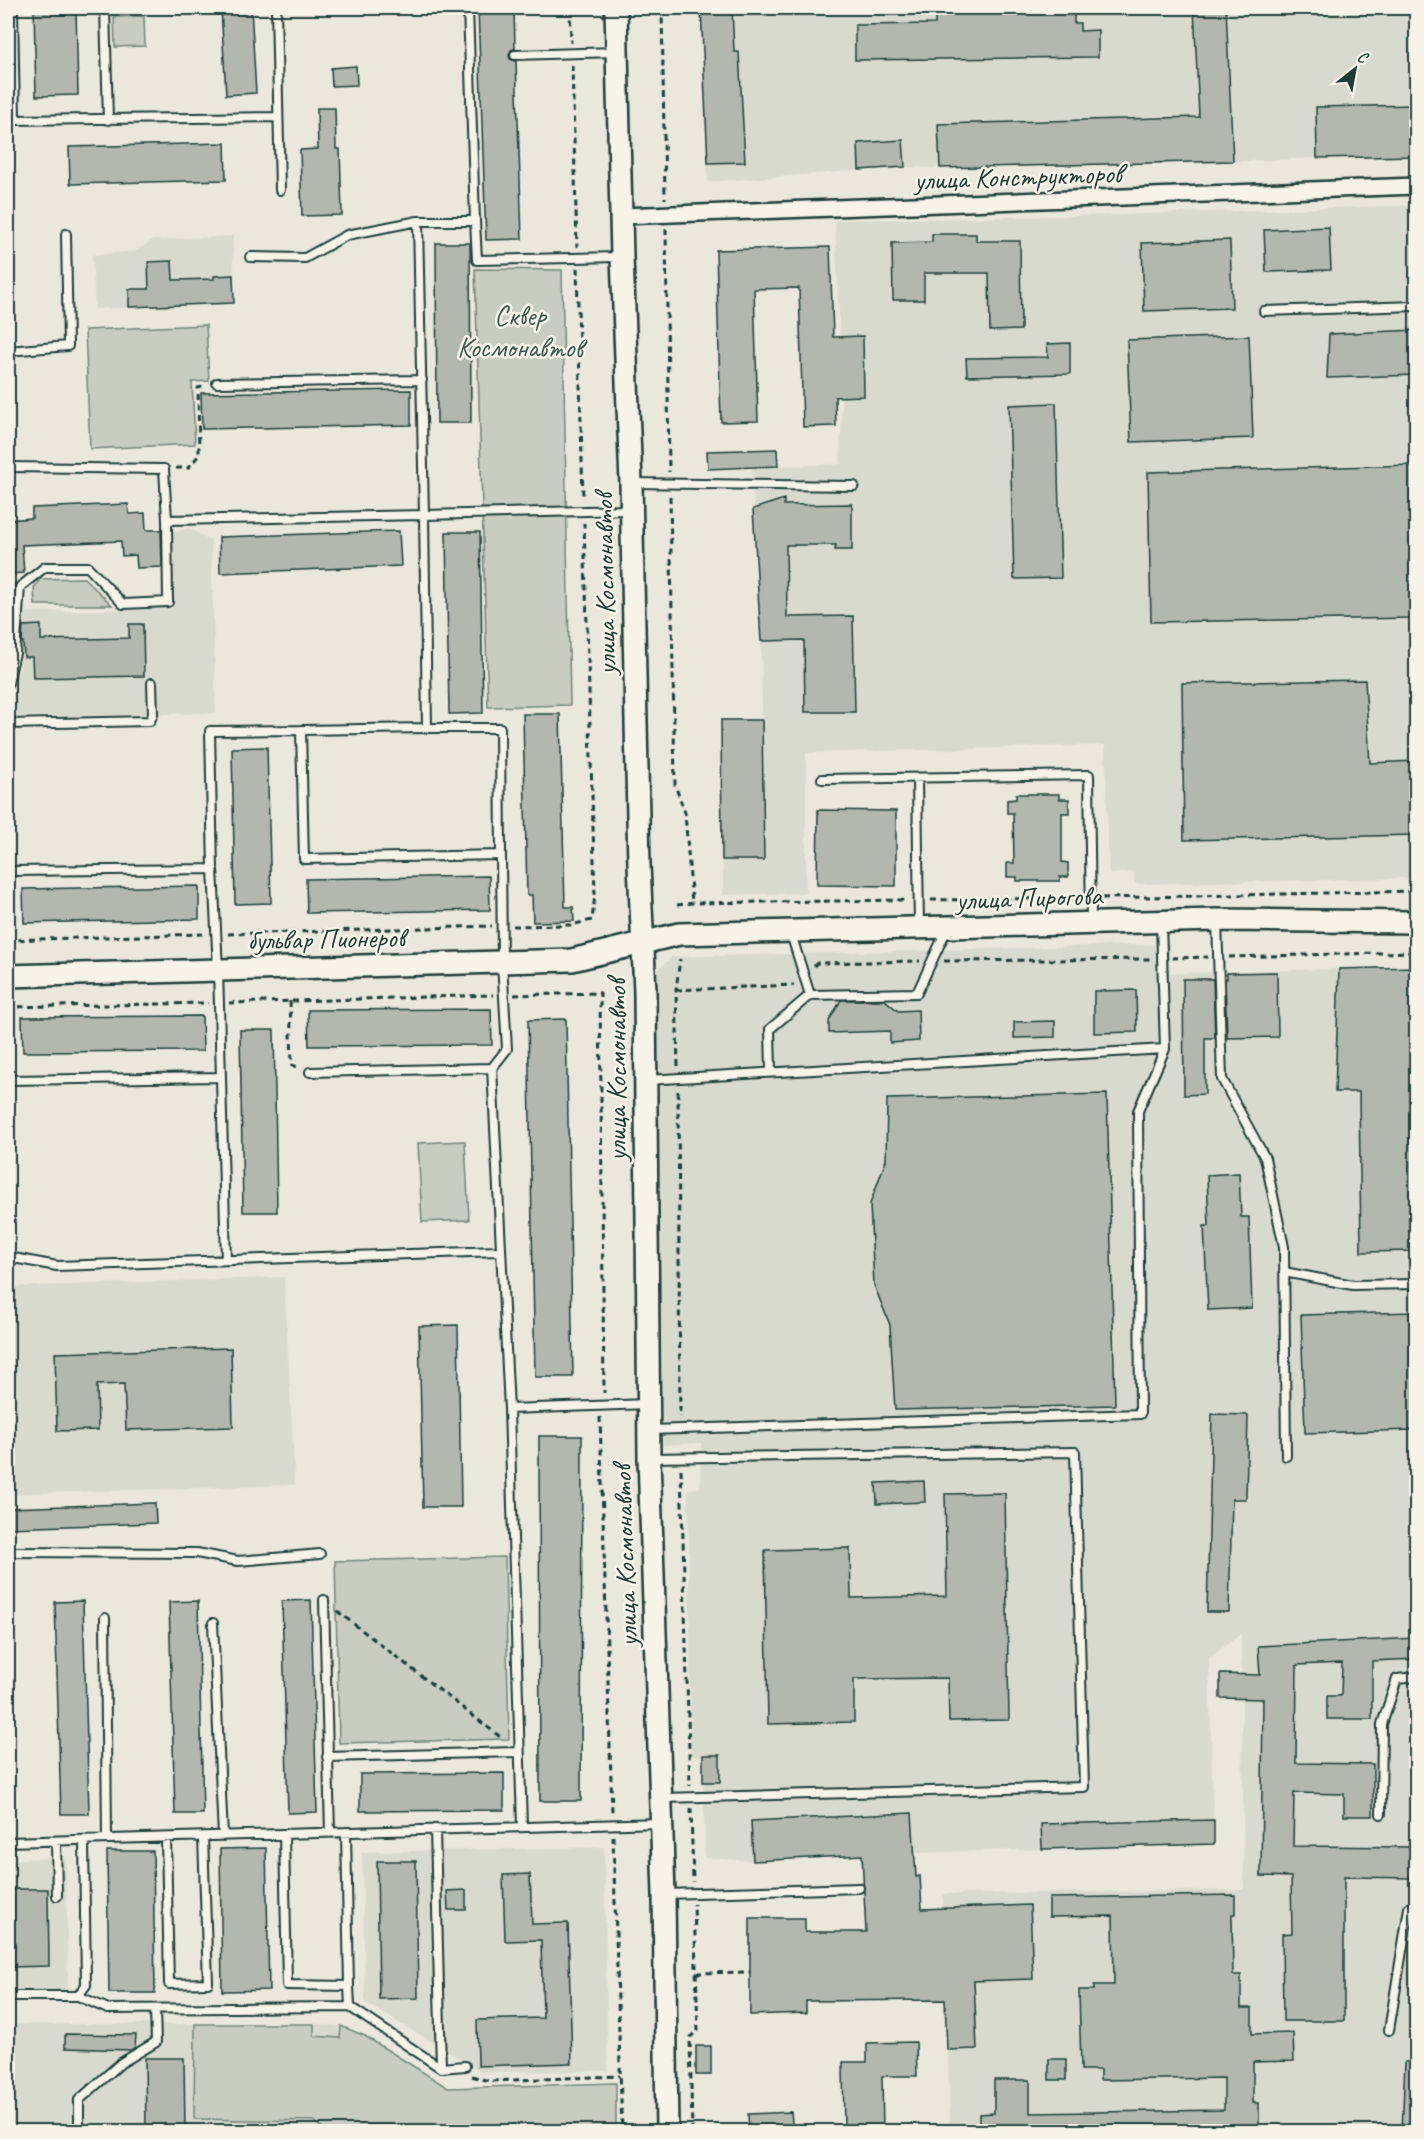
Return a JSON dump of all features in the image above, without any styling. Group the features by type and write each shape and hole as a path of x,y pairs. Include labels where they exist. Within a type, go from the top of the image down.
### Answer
{"main road":[{"name":"улица Космонавтов","path":"616,8 622,257 631,483 639,865 644,943 649,1458 662,1823 668,2132"},
{"name":"улица Пирогова","path":"644,943 679,934 790,930 1217,920 1416,922"},
{"name":"бульвар Пионеров","path":"8,976 572,960 644,943"}],"street":[{"name":"улица Конструкторов","path":"621,216 1416,186"}],"lane":[{"path":"13,8 11,120 278,117"},
{"path":"105,8 108,120"},
{"path":"276,8 280,190"},
{"path":"468,8 477,260 622,257"},
{"path":"515,55 616,51"},
{"path":"469,57 480,57"},
{"path":"250,257 305,258 347,236 418,221 475,221"},
{"path":"418,221 427,728"},
{"path":"8,351 68,346 66,234"},
{"path":"1264,311 1416,306"},
{"path":"217,383 422,380"},
{"path":"8,466 164,469 168,602 123,604 88,567 45,567 20,587 15,653 8,683"},
{"path":"631,483 854,486"},
{"path":"167,520 631,510"},
{"path":"8,724 150,721 153,714 152,683"},
{"path":"226,1260 210,731 500,728 502,962 507,1049 492,1068 509,1409 522,1826"},
{"path":"301,730 304,859 501,855"},
{"path":"822,779 1089,776 1091,923"},
{"path":"917,778 919,928"},
{"path":"8,871 213,869"},
{"path":"1217,920 1222,1079 1264,1158 1284,1247 1286,1456"},
{"path":"649,1430 1140,1414 1138,1111 1165,1049 1161,921"},
{"path":"771,1072 770,1029 810,995 917,993 948,928"},
{"path":"790,930 810,995"},
{"path":"646,1080 1165,1049"},
{"path":"310,1072 492,1068"},
{"path":"8,1080 220,1077"},
{"path":"8,1257 57,1266 500,1251"},
{"path":"1284,1272 1353,1285 1416,1284"},
{"path":"509,1409 648,1404"},
{"path":"649,1458 1075,1452 1084,1787 661,1798"},
{"path":"8,1552 197,1553 238,1561 320,1554"},
{"path":"324,1600 330,1833"},
{"path":"105,1618 107,1839"},
{"path":"213,1623 223,1836"},
{"path":"1381,1814 1382,1724 1397,1679 1416,1677"},
{"path":"327,1756 519,1752"},
{"path":"8,1842 662,1823"},
{"path":"435,1829 441,2068"},
{"path":"346,1832 350,2007"},
{"path":"284,1834 287,1985 349,1986"},
{"path":"166,1838 169,1984 208,1983 203,1837"},
{"path":"78,1996 86,1985 84,1840"},
{"path":"56,1841 57,1896"},
{"path":"664,1894 859,1888"},
{"path":"1389,2030 1408,1908 1416,1908"},
{"path":"8,1996 78,1996 108,2009 350,2007 441,2068 465,2066"},
{"path":"79,2132 80,2100 121,2063 156,2042 155,2009"}],"path":[{"path":"8,940 571,925 592,920 595,895 570,8"},
{"path":"662,8 675,785 685,813 692,903"},
{"path":"164,469 188,468 199,455 198,388 217,383"},
{"path":"1136,897 1416,891"},
{"path":"676,990 795,985 817,963 1416,952"},
{"path":"680,959 676,990 680,1430"},
{"path":"8,1007 600,993"},
{"path":"290,1001 292,1065 310,1072"},
{"path":"324,1600 519,1752"},
{"path":"612,1824 622,2132"},
{"path":"696,1973 750,1972"},
{"path":"470,2076 489,2081 620,2076"}],"shaded area":[{"path":"701,8 1416,8 1416,156 1201,163 905,167 708,182"},
{"path":"1416,205 1416,878 1134,884 1134,872 1109,874 1105,745 806,753 806,893 723,895 721,720 762,719 761,641 752,467 840,464 842,396 835,220 1117,215"},
{"path":"233,236 234,303 95,309 92,255 136,251 152,240"},
{"path":"189,528 211,541 216,713 15,717 15,676 20,670 22,621 26,612 172,608 173,533"},
{"path":"1170,944 1170,973 1416,967 1416,2131 950,2131 943,1894 1244,1890 1241,1634 1209,1658 1214,1844 914,1853 753,1861 705,1858 703,1756 691,1756 688,1489 700,1488 701,1443 663,1445 653,975 671,957"},
{"path":"284,1277 295,1485 8,1494 8,1287"},
{"path":"604,1847 608,2071 483,2072 365,2003 362,1852"},
{"path":"66,1858 68,1991 8,1992 8,1859"},
{"path":"8,2024 314,2024 341,2026 365,2036 447,2088 522,2131 8,2131"}],"green space":[{"path":"144,16 145,46 115,47 114,17"},
{"name":"Сквер Космонавтов","path":"475,269 562,270 570,705 488,707"},
{"path":"206,325 209,381 192,382 195,444 90,449 85,330"},
{"path":"84,578 112,605 35,605 34,588 40,579"},
{"path":"465,1141 469,1220 422,1222 418,1143"},
{"path":"505,1557 509,1739 339,1743 335,1561"},
{"path":"195,2024 314,2024 314,2036 340,2038 341,2026 365,2036 448,2088 616,2083 616,2131 326,2132 314,2121 194,2119"}],"building":[{"path":"34,8 76,8 78,95 36,96"},
{"path":"221,8 251,8 256,93 226,95"},
{"path":"478,8 514,8 515,49 511,50 509,55 510,59 516,61 522,239 486,240"},
{"path":"701,8 732,8 734,52 739,52 745,162 708,163"},
{"path":"1194,8 1226,8 1233,161 940,168 938,124 1199,117"},
{"path":"1074,11 1074,23 1080,23 1080,31 1098,30 1098,57 855,60 855,25 935,24 935,12"},
{"path":"356,66 357,85 332,86 331,68"},
{"path":"1416,105 1416,156 1317,158 1316,107"},
{"path":"317,108 335,108 336,149 340,149 342,215 302,216 300,150 318,149"},
{"path":"903,140 905,167 859,170 858,143"},
{"path":"225,143 226,180 70,184 69,147"},
{"path":"1329,227 1331,270 1266,272 1264,230"},
{"path":"932,234 976,234 976,241 1020,241 1021,330 990,331 989,273 924,273 924,300 893,300 892,243 932,242"},
{"path":"1230,240 1232,308 1144,311 1142,243"},
{"path":"436,243 470,243 471,423 437,423"},
{"path":"830,247 833,337 863,336 864,396 835,397 836,426 803,427 799,288 754,289 758,421 721,422 716,250"},
{"path":"172,261 173,280 214,279 214,276 233,275 234,303 129,307 129,289 149,289 148,262"},
{"path":"1416,330 1416,375 1327,378 1329,334"},
{"path":"1249,336 1253,438 1131,442 1127,340"},
{"path":"1070,343 1070,374 967,376 966,358 1048,357 1047,344"},
{"path":"411,390 411,425 202,429 201,393"},
{"path":"1056,403 1061,578 1014,579 1009,405"},
{"path":"777,449 778,466 708,469 707,451"},
{"path":"1416,465 1416,618 1151,622 1148,472"},
{"path":"784,499 784,505 852,504 852,550 835,550 836,545 786,545 787,617 853,616 855,712 805,712 804,640 761,641 753,509"},
{"path":"128,504 129,514 145,513 146,530 161,530 162,567 137,568 136,555 122,556 121,541 22,545 24,573 8,574 8,520 32,518 32,508"},
{"path":"399,531 401,566 220,573 219,537"},
{"path":"446,532 480,532 483,713 449,714"},
{"path":"129,624 143,624 144,676 33,678 32,657 24,657 23,626 41,625 41,640 129,638"},
{"path":"1365,680 1370,763 1416,761 1416,835 1184,840 1182,683"},
{"path":"523,714 560,714 565,907 573,907 574,921 533,922 532,895 527,895"},
{"path":"721,720 762,720 764,860 722,860"},
{"path":"267,747 271,903 235,904 232,748"},
{"path":"1016,794 1059,794 1059,799 1069,799 1069,813 1062,813 1062,862 1068,863 1068,877 1060,877 1060,881 1017,881 1017,877 1007,877 1007,863 1014,863 1013,813 1007,813 1007,800 1016,799"},
{"path":"818,810 896,811 896,886 817,885"},
{"path":"489,876 490,910 307,913 306,879"},
{"path":"199,886 199,919 24,923 23,889"},
{"path":"1416,967 1416,1251 1361,1252 1359,1092 1335,1092 1339,969"},
{"path":"1277,972 1278,1037 1227,1038 1225,979 1227,979 1227,973"},
{"path":"1183,979 1213,979 1215,1038 1205,1038 1205,1094 1184,1095"},
{"path":"1136,990 1137,1032 1094,1033 1094,991"},
{"path":"841,1000 885,1000 898,1011 918,1010 919,1041 890,1043 890,1031 829,1033 829,1021"},
{"path":"491,1009 492,1045 309,1046 308,1010"},
{"path":"202,1016 203,1051 23,1052 22,1017"},
{"path":"566,1019 573,1377 535,1377 528,1020"},
{"path":"1055,1021 1055,1037 1014,1038 1014,1022"},
{"path":"240,1030 274,1030 277,1212 243,1212"},
{"path":"1107,1094 1115,1405 895,1410 890,1325 874,1285 870,1204 886,1160 887,1099"},
{"path":"1239,1173 1241,1217 1249,1217 1252,1308 1208,1310 1204,1226 1209,1226 1207,1175"},
{"path":"1416,1312 1416,1430 1305,1433 1301,1315"},
{"path":"458,1325 461,1507 423,1507 419,1326"},
{"path":"231,1348 233,1427 126,1430 124,1384 97,1385 98,1430 57,1431 55,1353"},
{"path":"1212,1414 1248,1415 1246,1499 1232,1499 1229,1612 1207,1612"},
{"path":"539,1436 582,1436 581,1801 540,1801"},
{"path":"924,1481 925,1502 877,1504 876,1483"},
{"path":"1005,1493 1009,1720 949,1721 948,1678 854,1679 854,1722 768,1724 765,1550 850,1548 851,1598 947,1596 945,1494"},
{"path":"155,1503 156,1523 8,1528 8,1508"},
{"path":"311,1600 317,1812 288,1813 282,1601"},
{"path":"83,1601 89,1814 61,1814 55,1602"},
{"path":"198,1601 203,1814 175,1814 169,1602"},
{"path":"1416,1638 1416,1659 1372,1661 1372,1719 1327,1719 1327,1696 1341,1696 1342,1663 1297,1665 1296,1763 1373,1764 1373,1816 1344,1816 1344,1794 1294,1793 1293,1846 1416,1847 1416,1878 1344,1877 1344,2021 1283,2021 1282,1934 1292,1933 1291,1877 1261,1876 1263,1699 1220,1698 1220,1674 1260,1675 1258,1646"},
{"path":"703,1755 720,1755 720,1782 703,1782"},
{"path":"504,1773 504,1810 360,1811 360,1774"},
{"path":"912,1813 916,1877 920,1876 922,1909 1030,1905 1033,1979 974,1981 977,2049 947,2050 945,2000 806,2001 806,2013 750,2015 750,1918 805,1918 805,1932 866,1932 862,1855 753,1861 751,1821"},
{"path":"1214,1820 1214,1844 1042,1849 1041,1824"},
{"path":"266,1848 269,1990 222,1991 220,1849"},
{"path":"107,1851 153,1851 155,1993 109,1993"},
{"path":"377,1861 416,1861 418,1998 379,1999"},
{"path":"530,1874 532,1924 568,1923 572,2063 478,2066 477,2020 543,2018 541,1940 505,1941 503,1875"},
{"path":"8,1889 48,1889 49,1966 9,1967"},
{"path":"466,1890 466,1910 448,1910 447,1891"},
{"path":"1235,1895 1235,1914 1232,1914 1233,1975 1241,1975 1241,2008 1252,2008 1252,2034 1293,2033 1294,2061 1253,2062 1253,2103 1259,2103 1259,2132 979,2132 979,2114 994,2113 994,2080 1030,2080 1030,2113 1224,2110 1224,2078 1100,2080 1100,2070 1081,2070 1079,1990 1094,1990 1094,1985 1114,1985 1113,1916 1049,1917 1049,1898"},
{"path":"65,2034 136,2035 135,2047 131,2050 65,2048"},
{"path":"916,2042 917,2076 882,2076 883,2132 844,2132 843,2062 867,2062 867,2043"},
{"path":"696,2046 711,2046 711,2075 696,2075"},
{"path":"145,2058 184,2058 185,2132 146,2132"},
{"path":"1049,2059 1066,2059 1066,2080 1049,2080"},
{"path":"1405,2062 1416,2062 1416,2132 1402,2132"},
{"path":"791,2112 793,2132 749,2132 748,2114"}]}
